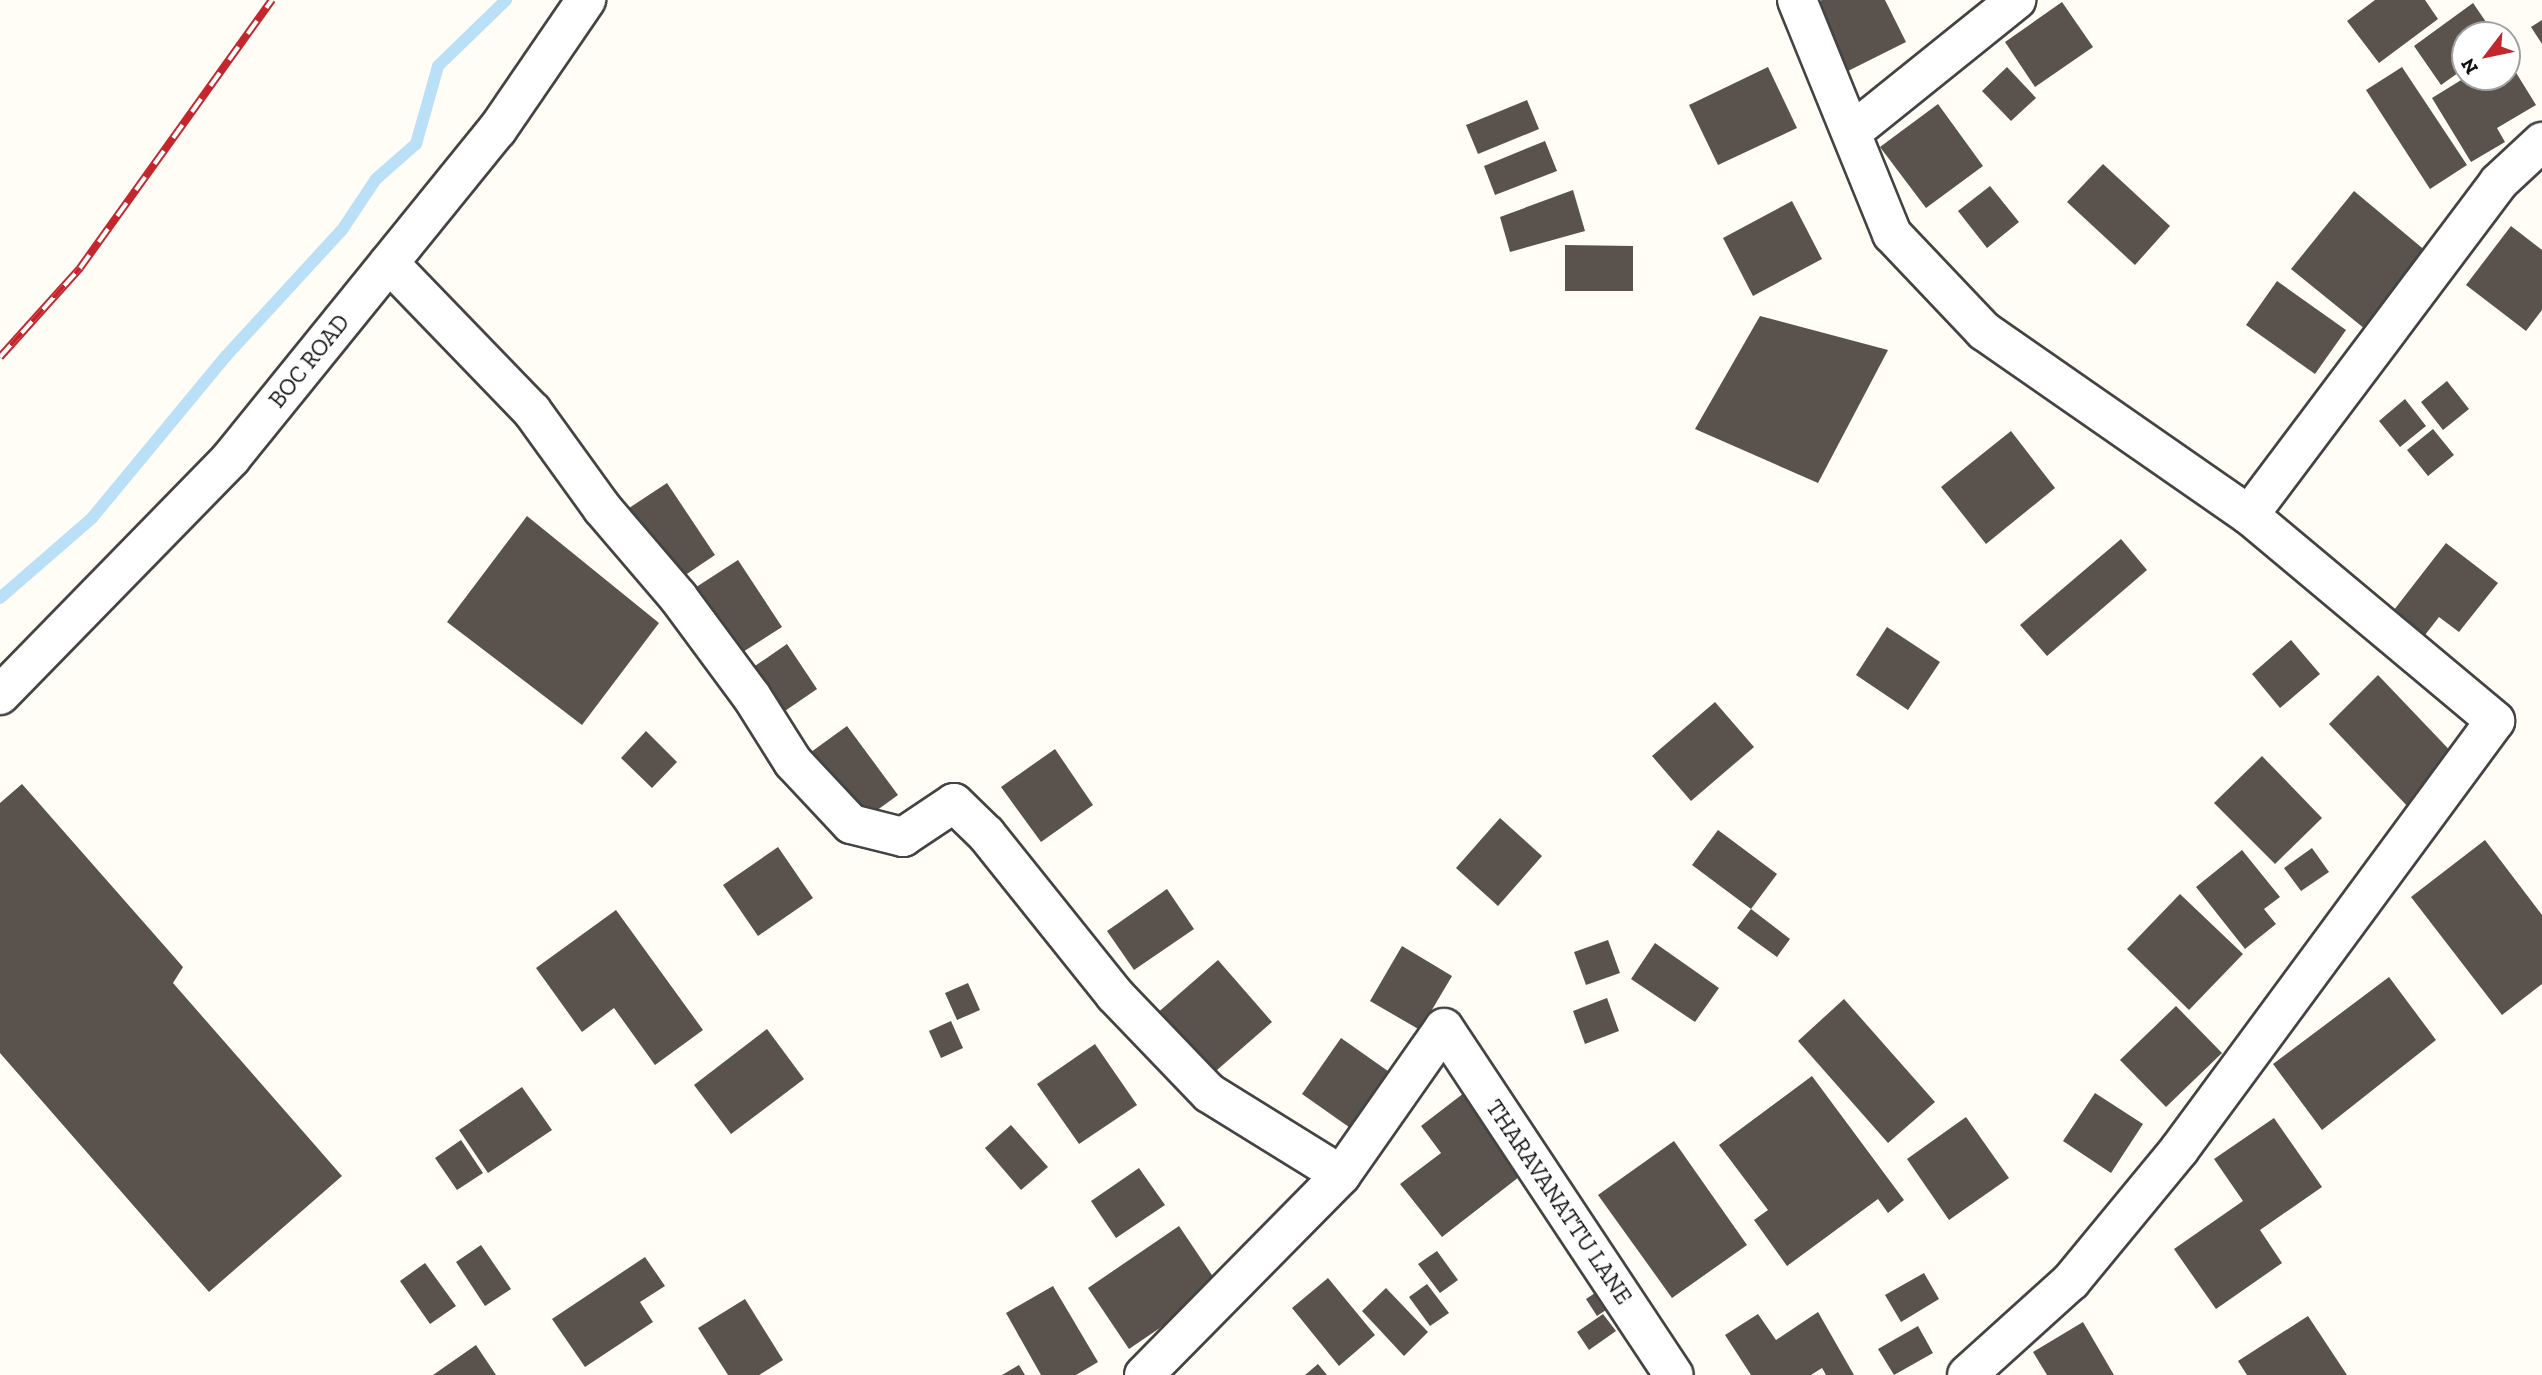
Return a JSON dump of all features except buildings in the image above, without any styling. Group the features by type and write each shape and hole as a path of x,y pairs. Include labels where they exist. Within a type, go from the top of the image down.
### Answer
{"street":[{"name":"BOC ROAD","path":"0,695 231,458 498,130 586,0"},
{"path":"1797,0 1892,234 1984,331 2249,515 2495,721 2179,1150 2071,1281 1967,1375"},
{"path":"1852,132 2016,0"},
{"path":"2249,515 2499,182 2542,142"},
{"path":"389,263 532,411 602,508 678,597 752,697 793,762 851,824 903,837 954,803 986,834 1115,995 1209,1093 1341,1174 1144,1375"},
{"name":"THARAVANATTU LANE","path":"1341,1174 1444,1028 1674,1375"}],"waterway":[{"path":"0,598 92,518 226,356 342,230 376,179 416,144 438,66 506,0"}],"railway":[{"path":"0,357 80,268 272,0"}]}
